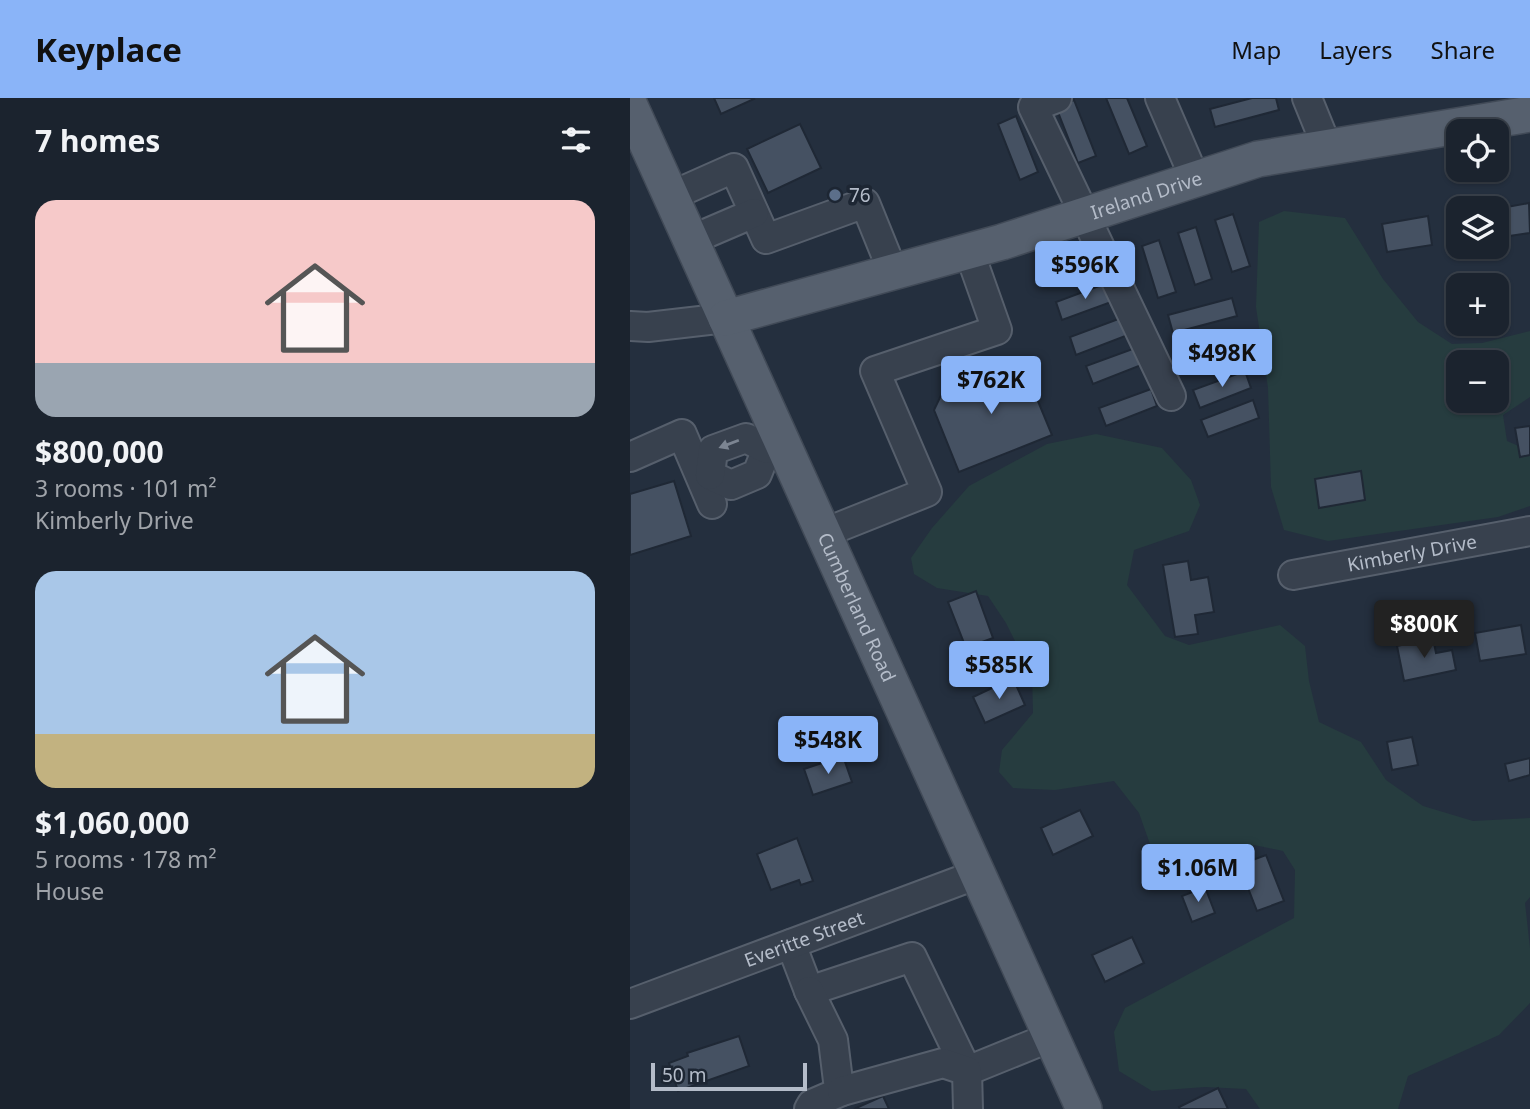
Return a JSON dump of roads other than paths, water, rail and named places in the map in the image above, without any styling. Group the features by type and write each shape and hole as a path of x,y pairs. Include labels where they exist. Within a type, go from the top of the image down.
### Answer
{"main road":[{"name":"Cumberland Road","path":"630,106 726,318 775,445 824,533 1084,1109"},
{"name":"Ireland Drive","path":"726,318 969,251 1258,159 1530,114"}],"street":[{"path":"1057,98 1033,107 1171,396"},
{"path":"1160,98 1195,179"},
{"path":"1307,98 1327,147"},
{"path":"671,196 734,168 765,239 865,203 893,272"},
{"path":"691,240 754,213"},
{"path":"824,533 927,492 875,371 997,330 969,251"},
{"path":"630,326 648,327 726,318"},
{"path":"630,457 682,434 708,486 713,450 746,438 775,445"},
{"name":"Kimberly Drive","path":"1293,575 1530,531"},
{"name":"Everitte Street","path":"630,1003 978,874"},
{"path":"792,944 809,991 833,1040 838,1081 842,1091"},
{"path":"809,991 912,957 967,1071 968,1109"},
{"path":"809,1109 812,1104 842,1091 943,1063 967,1071 1051,1037"}],"place":[{"name":"76","path":"835,195"}]}
